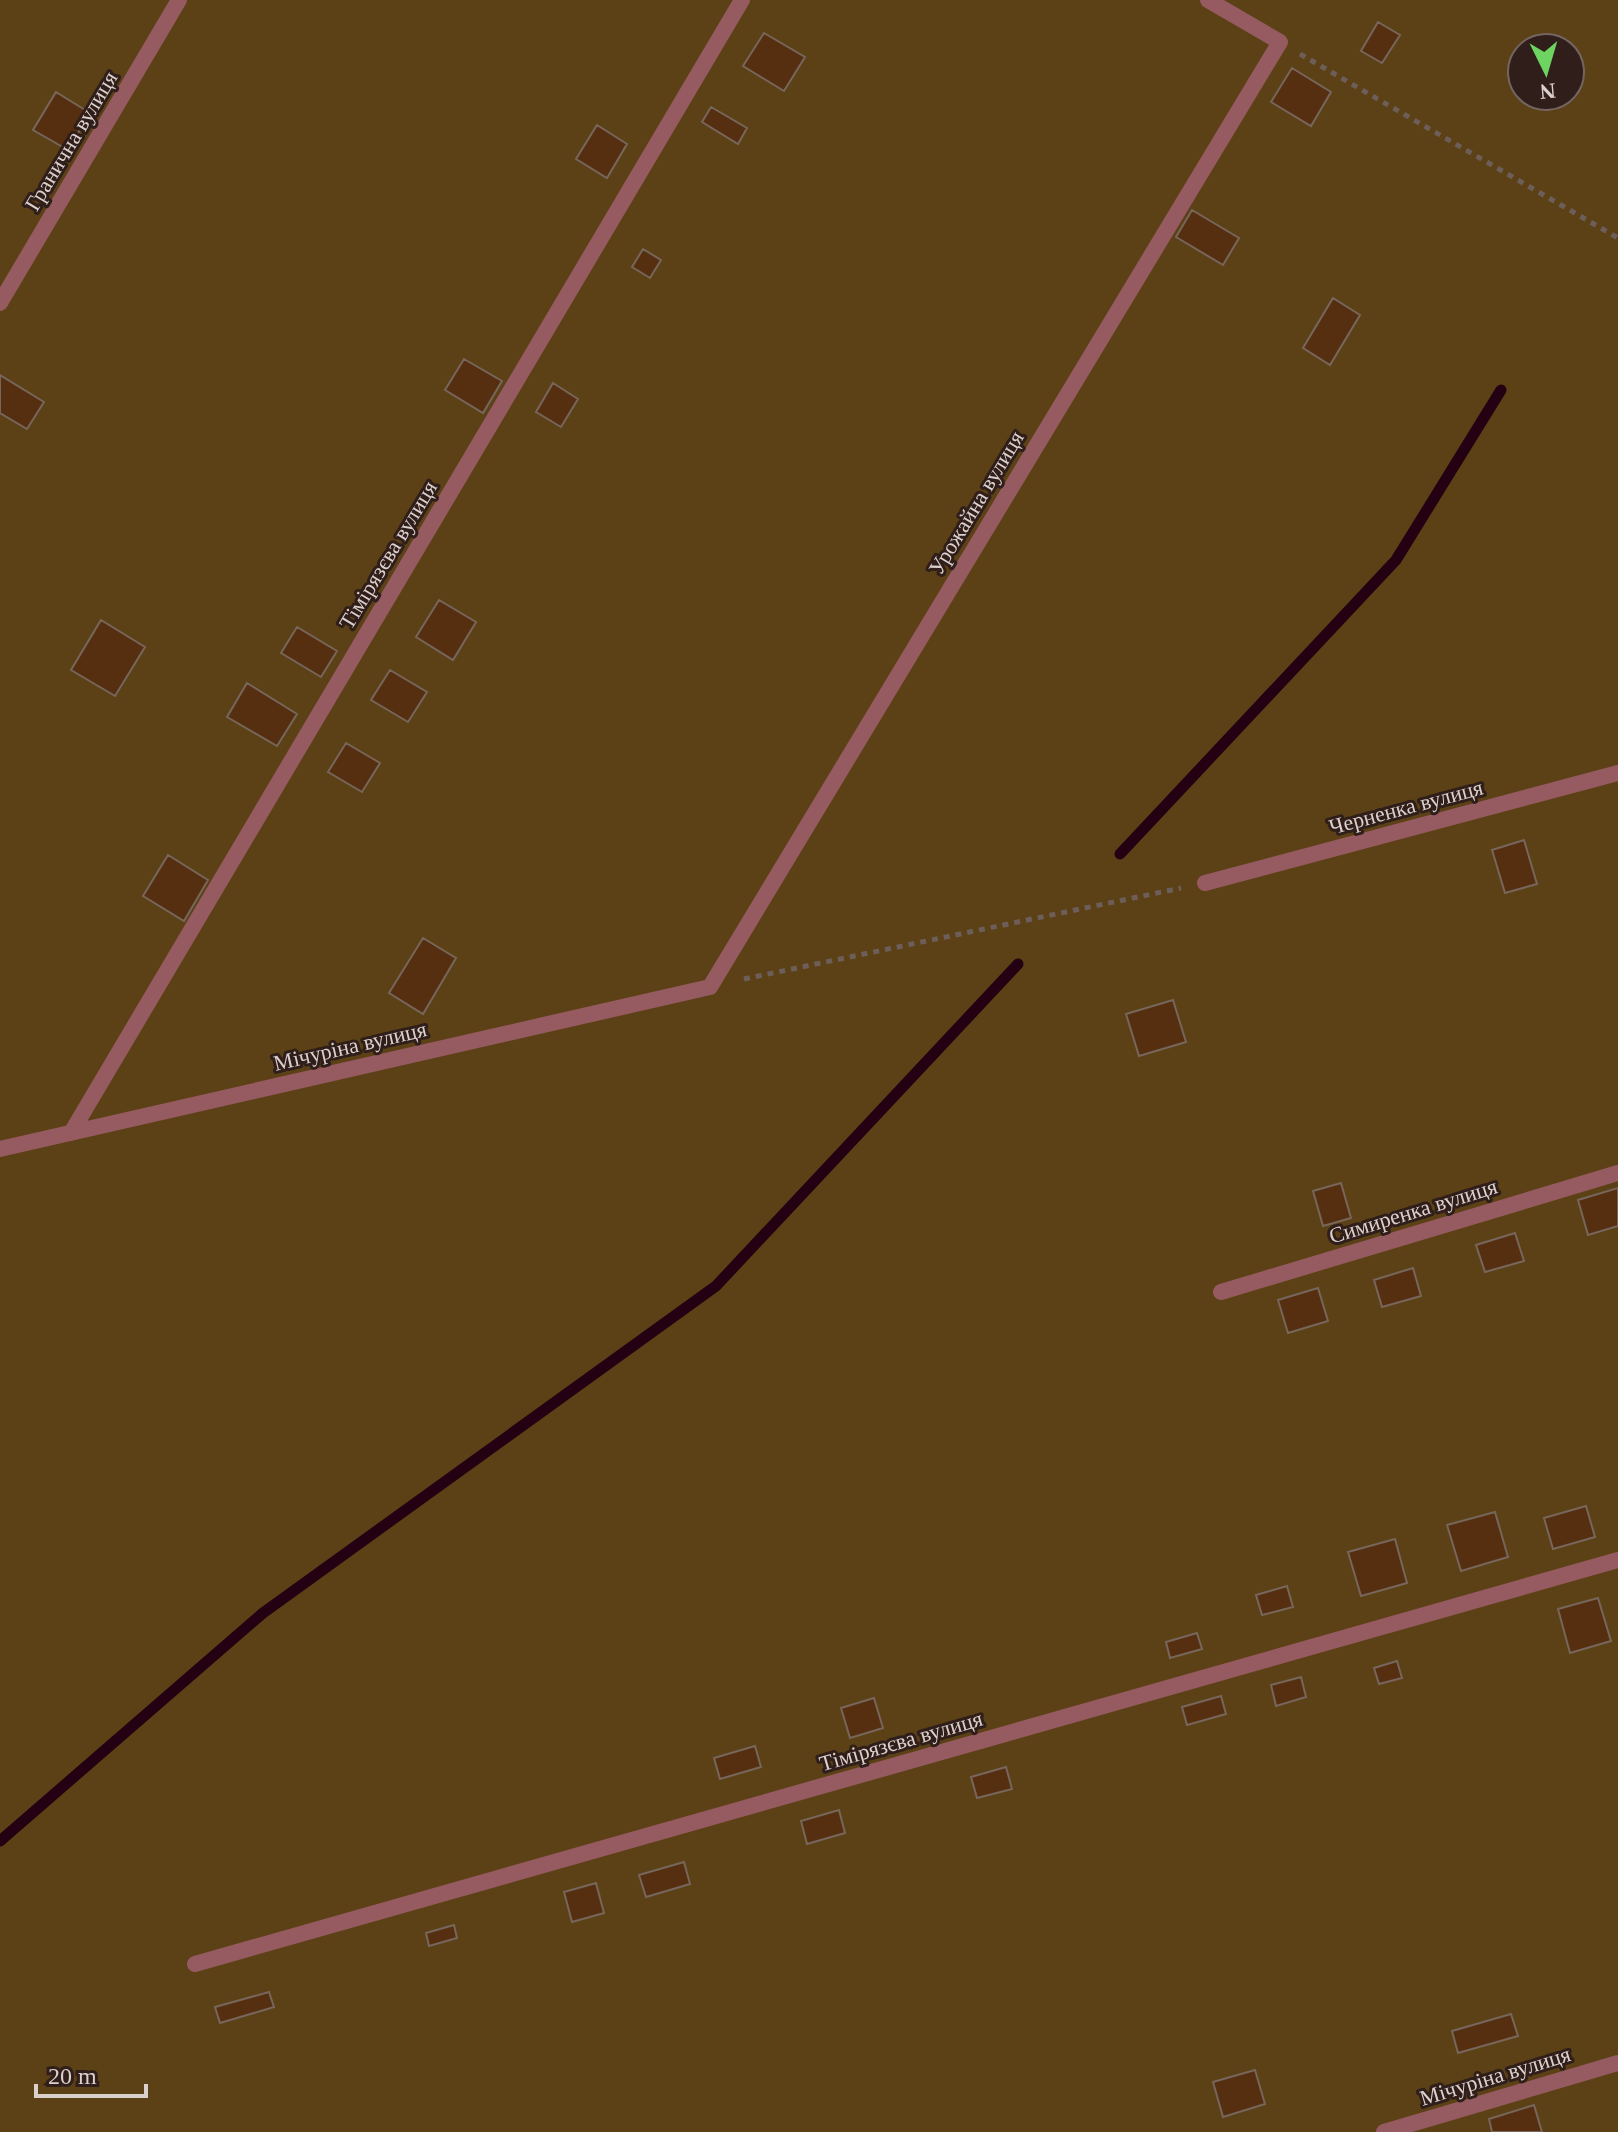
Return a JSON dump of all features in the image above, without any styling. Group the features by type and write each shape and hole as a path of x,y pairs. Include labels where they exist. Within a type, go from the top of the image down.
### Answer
{"lane":[{"name":"Гранична вулиця","path":"0,303 179,0"},
{"name":"Тімірязєва вулиця","path":"71,1133 742,0"},
{"path":"1208,0 1280,42"},
{"name":"Урожайна вулиця","path":"710,987 1280,42"},
{"name":"Черненка вулиця","path":"1205,883 1618,773"},
{"name":"Мічуріна вулиця","path":"0,1149 710,987"},
{"name":"Симиренка вулиця","path":"1221,1292 1618,1173"},
{"name":"Тімірязєва вулиця","path":"195,1964 1618,1560"},
{"name":"Мічуріна вулиця","path":"1384,2132 1618,2063"}],"path":[{"path":"1280,42 1618,238"},
{"path":"710,987 1205,883"}],"shaded area":[{"path":"0,0 1618,0 1618,2132 0,2132"}],"building":[{"path":"1378,22 1400,35 1382,63 1361,51"},
{"path":"764,33 805,57 784,91 743,66"},
{"path":"1292,68 1331,92 1311,126 1271,102"},
{"path":"56,92 90,113 68,150 33,130"},
{"path":"711,107 747,128 738,144 702,122"},
{"path":"597,125 627,144 607,178 576,159"},
{"path":"1192,210 1239,238 1223,265 1176,237"},
{"path":"643,249 661,260 650,278 632,267"},
{"path":"1333,298 1360,315 1330,365 1303,348"},
{"path":"464,359 502,381 483,413 445,390"},
{"path":"0,375 44,402 27,429 0,413"},
{"path":"553,383 578,399 561,427 536,412"},
{"path":"439,600 476,622 453,660 416,637"},
{"path":"101,620 145,647 115,696 71,670"},
{"path":"297,627 337,651 321,677 281,653"},
{"path":"390,670 427,692 408,722 371,700"},
{"path":"247,683 297,714 277,746 227,717"},
{"path":"346,743 380,763 362,792 328,772"},
{"path":"1524,840 1537,884 1505,893 1492,850"},
{"path":"168,855 208,880 184,921 143,896"},
{"path":"423,938 456,958 423,1014 389,993"},
{"path":"1173,1000 1186,1042 1139,1056 1126,1014"},
{"path":"1341,1183 1351,1218 1323,1226 1313,1191"},
{"path":"1618,1188 1618,1226 1588,1235 1578,1200"},
{"path":"1515,1233 1524,1261 1485,1272 1476,1245"},
{"path":"1413,1268 1421,1296 1382,1307 1374,1280"},
{"path":"1318,1288 1328,1321 1288,1333 1278,1300"},
{"path":"1586,1506 1595,1537 1553,1549 1544,1518"},
{"path":"1495,1512 1508,1557 1461,1571 1447,1525"},
{"path":"1395,1539 1407,1583 1361,1596 1348,1552"},
{"path":"1287,1586 1293,1607 1262,1615 1256,1595"},
{"path":"1598,1598 1611,1641 1570,1653 1558,1609"},
{"path":"1197,1633 1202,1649 1170,1658 1166,1642"},
{"path":"1397,1661 1402,1678 1379,1684 1374,1668"},
{"path":"1301,1677 1306,1697 1276,1706 1271,1685"},
{"path":"1221,1696 1226,1714 1187,1725 1182,1707"},
{"path":"874,1698 883,1728 850,1738 841,1708"},
{"path":"755,1746 761,1767 720,1779 714,1758"},
{"path":"1006,1767 1012,1789 977,1798 971,1777"},
{"path":"839,1810 845,1833 807,1844 801,1821"},
{"path":"684,1862 690,1884 646,1897 639,1875"},
{"path":"596,1883 604,1913 572,1922 564,1892"},
{"path":"454,1925 457,1938 429,1946 426,1933"},
{"path":"269,1992 274,2007 220,2023 215,2007"},
{"path":"1511,2014 1518,2036 1458,2053 1452,2031"},
{"path":"1255,2070 1265,2104 1223,2117 1213,2082"},
{"path":"1534,2105 1542,2132 1492,2132 1489,2119"}],"waterway":[{"path":"1120,854 1396,560 1501,390"},
{"path":"0,1841 263,1613 716,1286 1018,964"}]}
